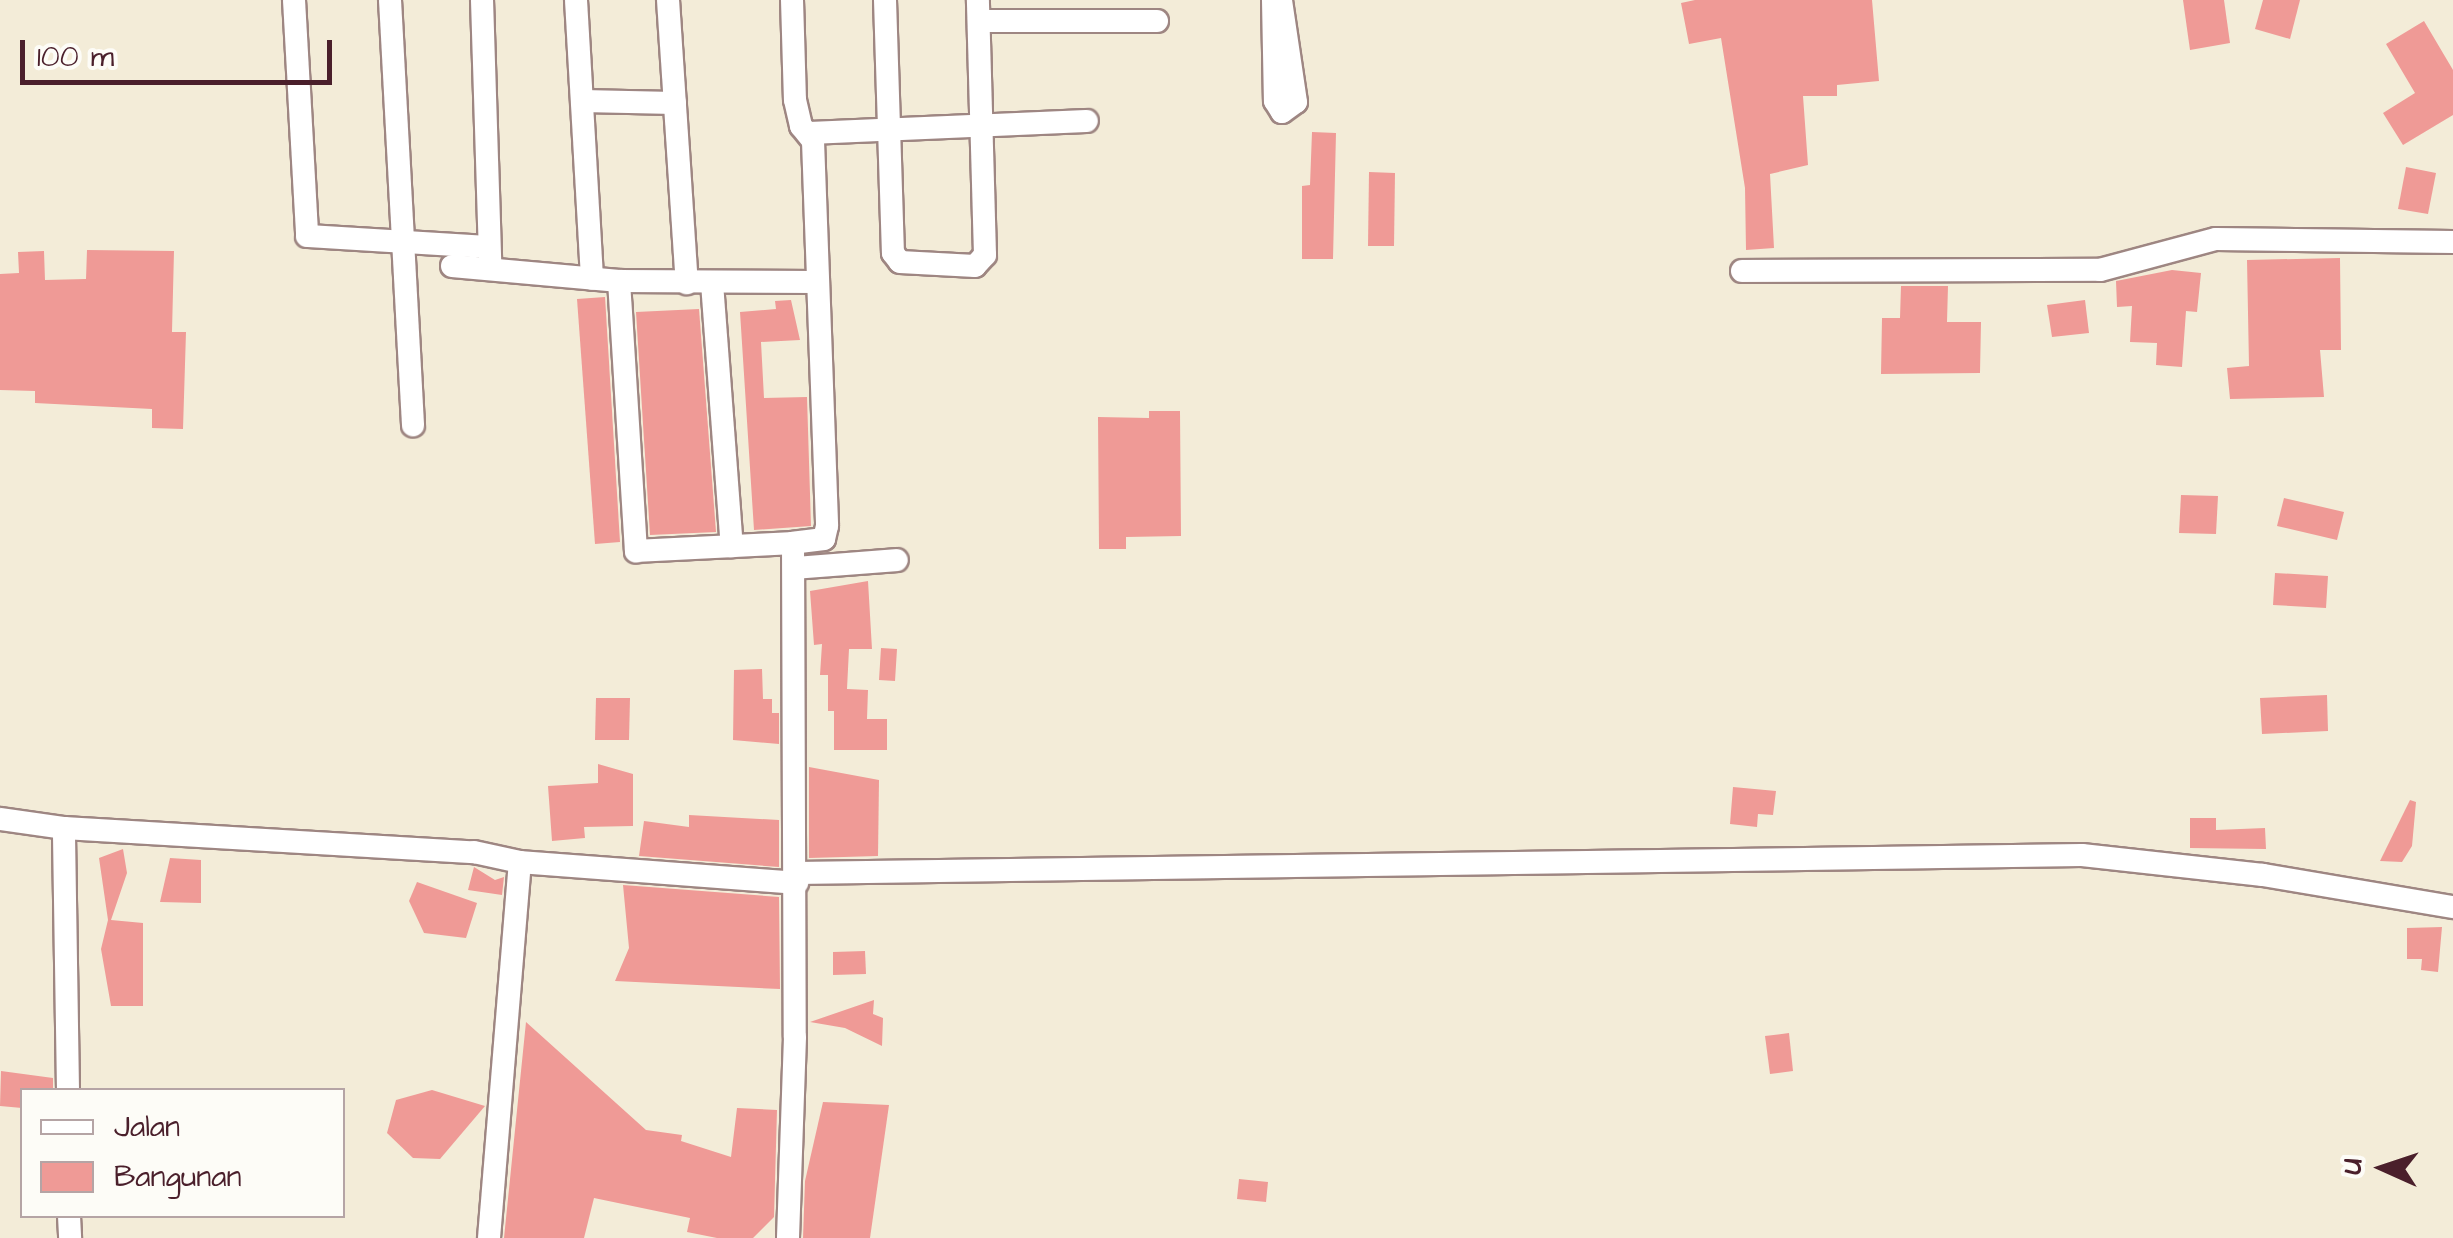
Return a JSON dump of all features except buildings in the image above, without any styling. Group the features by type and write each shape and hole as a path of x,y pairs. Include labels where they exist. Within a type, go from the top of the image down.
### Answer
{"street":[{"path":"294,0 307,236 402,241 619,281 816,282"},
{"path":"390,0 413,425"},
{"path":"482,0 490,258"},
{"path":"576,0 592,278"},
{"path":"668,0 687,282"},
{"path":"619,281 636,551 824,539 827,526 809,133 795,100 792,0"},
{"path":"885,0 896,259 975,266 985,254 980,11 1157,21"},
{"path":"1273,0 1274,101 1282,112 1296,102 1281,0"},
{"path":"582,102 675,102"},
{"path":"809,133 1087,121"},
{"path":"1742,271 1974,275 2100,270 2216,239 2453,242"},
{"path":"452,266 490,258"},
{"path":"712,283 732,546"},
{"path":"788,1238 796,878 793,542"},
{"path":"794,568 897,560"},
{"path":"0,819 64,828 474,852 520,862 796,878 2082,855 2263,875 2453,907"},
{"path":"64,828 68,1088"},
{"path":"489,1238 520,862"}]}
